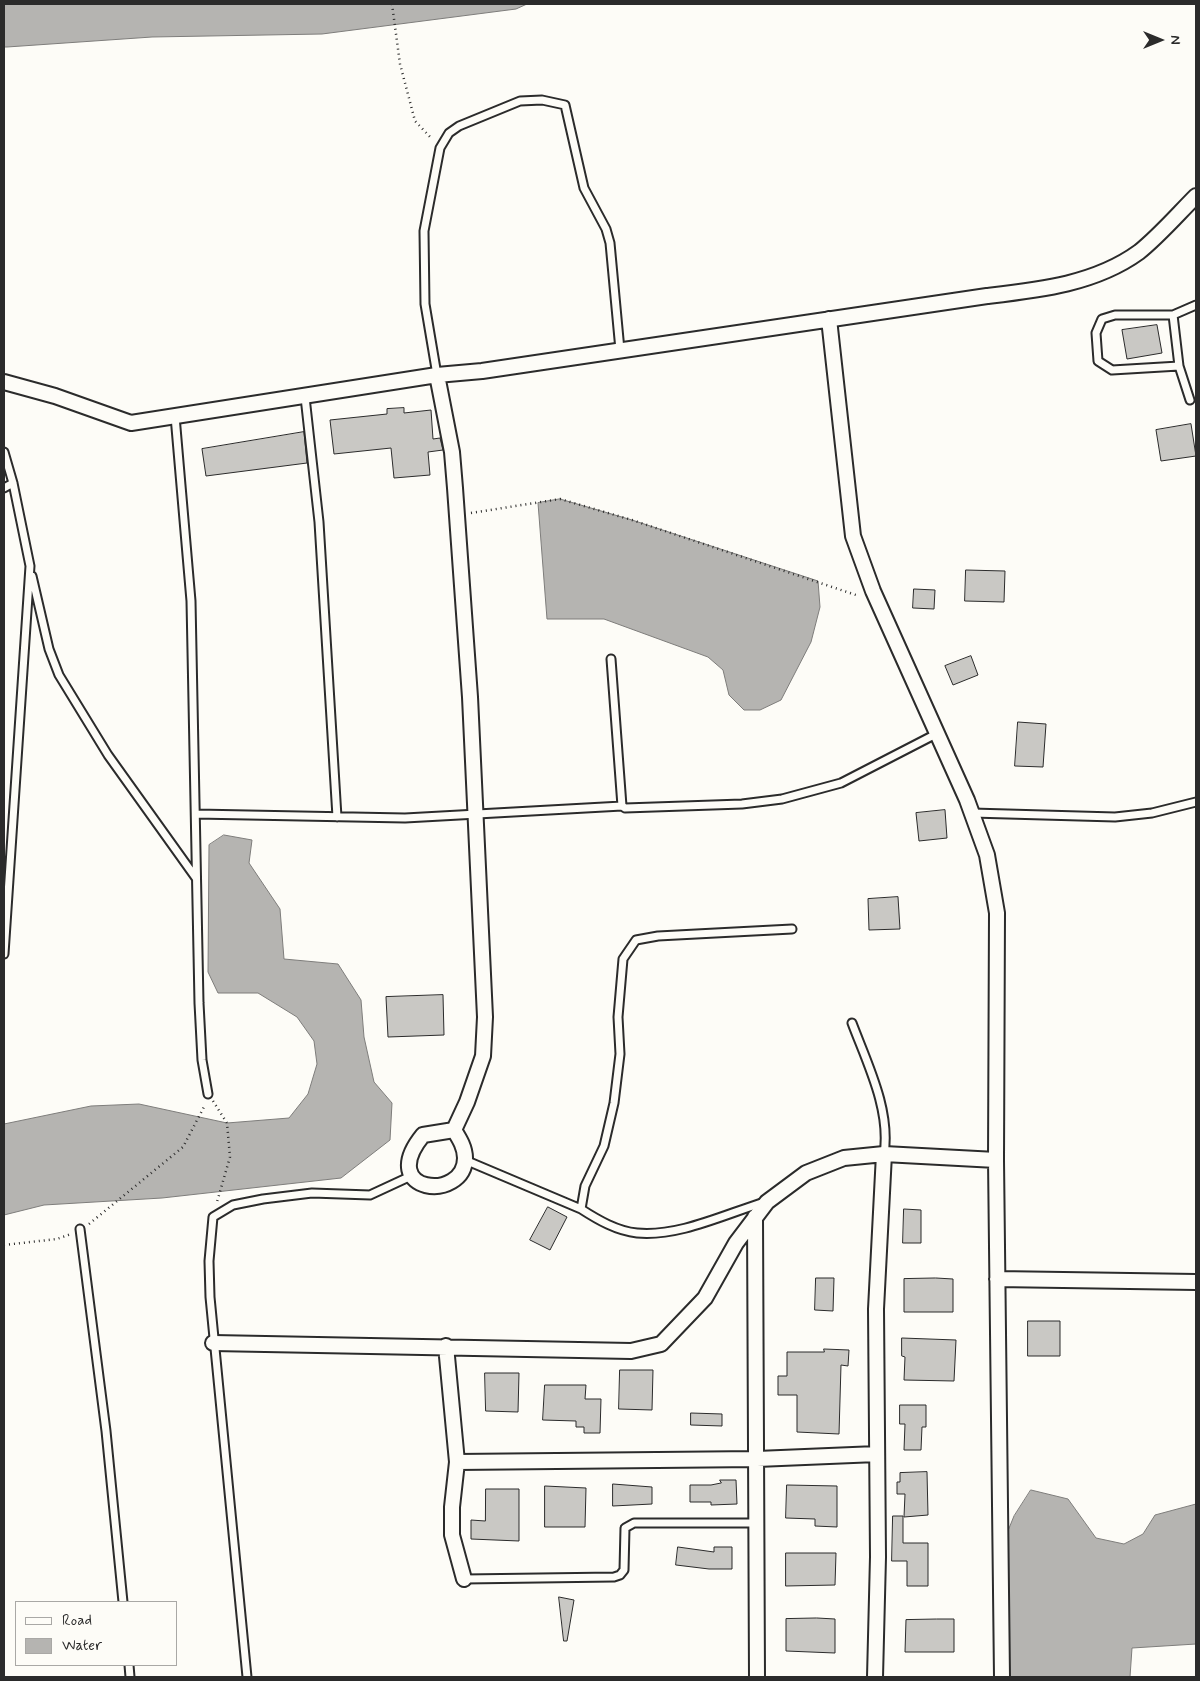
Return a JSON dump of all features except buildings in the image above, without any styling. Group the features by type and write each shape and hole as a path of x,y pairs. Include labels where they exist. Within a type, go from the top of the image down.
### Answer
{"street":[{"path":"4,382 82,405 131,423 437,376 1051,289 1102,272 1139,252 1196,196"},
{"path":"829,319 853,536 859,558 972,813 987,855 997,913 996,1160 1002,1677"},
{"path":"437,376 452,452 457,515 477,814 485,1017 483,1056 467,1102 454,1130"},
{"path":"454,1130 464,1148 465,1160 457,1176 445,1184 433,1187 419,1185 411,1176 410,1162 414,1146 423,1135 454,1130"},
{"path":"213,1343 631,1350 661,1344 704,1298 736,1242 767,1202 806,1173 844,1158 884,1154 996,1160"},
{"path":"875,1677 876,1309 884,1154"},
{"path":"755,1217 757,1677"},
{"path":"997,1278 1196,1282"},
{"path":"446,1346 457,1462 452,1507 452,1535 464,1579"},
{"path":"457,1462 757,1459 877,1454"}],"lane":[{"path":"437,376 425,304 424,231 440,148 449,133 459,126 520,101 542,100 565,105 584,188 606,229 610,242 620,350"},
{"path":"1179,366 1112,370 1098,361 1096,332 1102,319 1115,315 1173,314 1196,305"},
{"path":"1173,314 1179,366 1190,400"},
{"path":"305,397 319,522 337,817"},
{"path":"175,416 191,601 196,878 202,1060 208,1094"},
{"path":"4,452 13,483 49,649 59,675 108,756 196,878"},
{"path":"4,488 13,483"},
{"path":"4,954 30,566"},
{"path":"611,659 622,806"},
{"path":"196,814 405,818 622,806 625,808 742,804 782,799 841,783 938,733"},
{"path":"972,813 1115,817 1152,813 1196,802"},
{"path":"581,1209 585,1186 604,1146 614,1103 620,1054 618,1017 623,959 636,940 658,936 792,930"},
{"path":"852,1022 877,1092 887,1135 884,1154"},
{"path":"465,1160 581,1209 597,1220 619,1229 638,1233 693,1226 724,1214 767,1202"},
{"path":"247,1677 213,1343 209,1262 213,1217 234,1205 263,1199 312,1193 370,1194 411,1176"},
{"path":"80,1229 103,1402 123,1601"},
{"path":"464,1579 614,1577 620,1575 624,1570 625,1528 634,1523 757,1522"}],"path":[{"path":"392,4 400,64 414,121 440,148"},
{"path":"457,515 560,500 632,520 836,587 879,604"},
{"path":"208,1094 227,1123 230,1157 213,1217"},
{"path":"4,1245 57,1239 80,1229 183,1147 201,1115 208,1094"}],"water":[{"path":"4,4 527,4 516,9 322,34 152,37 4,47"},
{"path":"560,499 632,520 818,581 820,607 811,642 781,700 760,710 744,710 729,695 723,670 708,657 604,619 547,619 538,503"},
{"path":"224,835 252,840 249,863 280,909 284,959 338,964 361,1000 364,1037 374,1082 392,1103 390,1140 341,1178 162,1198 44,1205 4,1215 4,1124 91,1106 139,1104 227,1123 289,1118 308,1094 317,1064 314,1041 297,1017 258,993 218,993 208,972 209,845"},
{"path":"1031,1490 1068,1499 1096,1538 1124,1544 1143,1534 1155,1515 1196,1504 1196,1644 1132,1648 1130,1677 1002,1677 1001,1548 1014,1516"}]}
